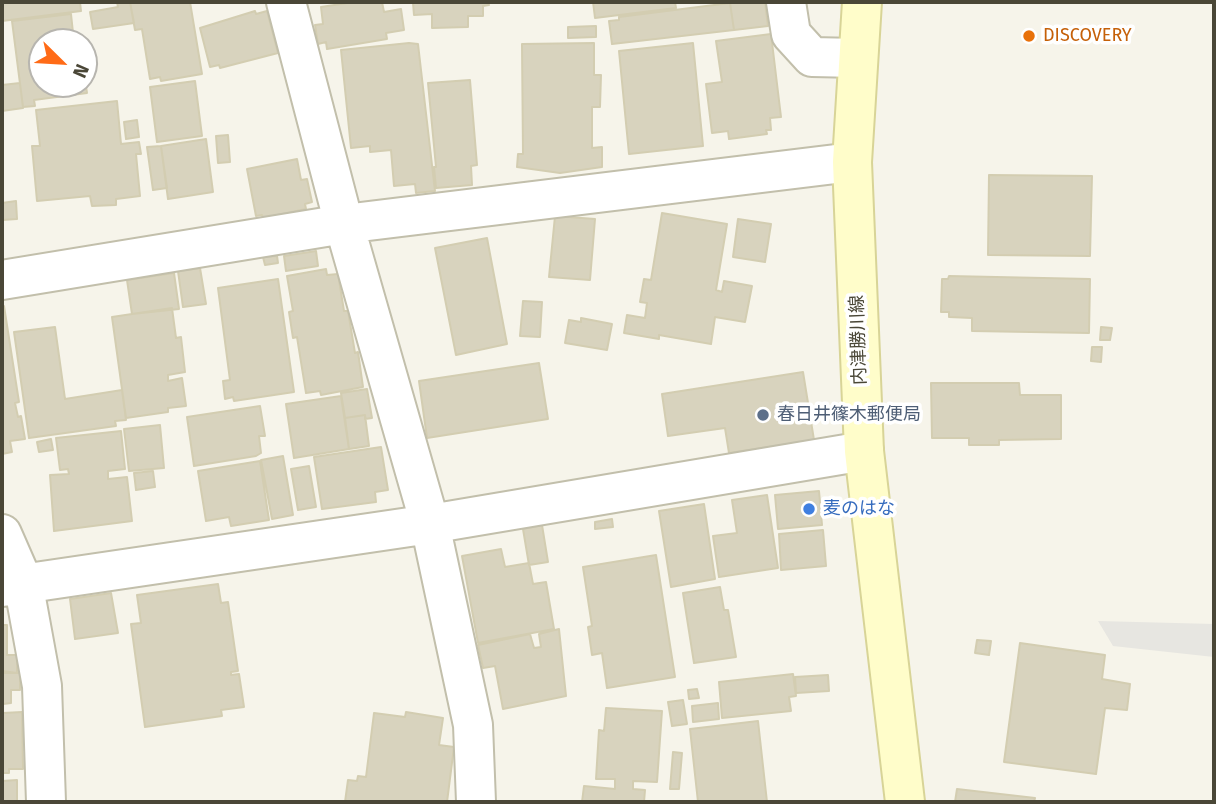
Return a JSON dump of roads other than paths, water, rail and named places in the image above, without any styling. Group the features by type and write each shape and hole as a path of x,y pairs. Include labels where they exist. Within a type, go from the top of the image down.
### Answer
{"main road":[{"name":"内津勝川線","path":"862,2 852,162 864,451 905,802"}],"street":[{"path":"286,2 344,224 430,524 473,725 476,802"},
{"path":"786,2 791,34 812,57 858,58"},
{"path":"2,281 344,224 852,162"},
{"path":"12,584 430,524 864,451"},
{"path":"2,534 12,584 42,686 46,802"}],"place":[{"name":"DISCOVERY","path":"1029,36"},
{"name":"春日井篠木郵便局","path":"763,415"},
{"name":"麦のはな","path":"809,509"}]}
